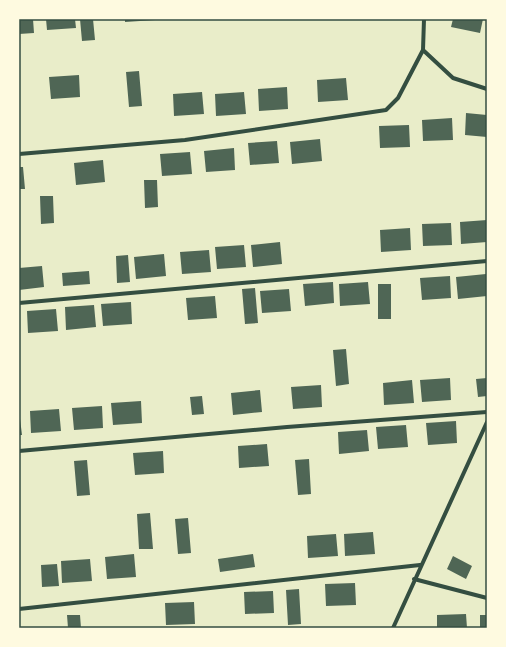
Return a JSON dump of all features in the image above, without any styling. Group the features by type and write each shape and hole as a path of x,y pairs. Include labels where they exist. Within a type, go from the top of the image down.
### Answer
{"street":[{"path":"19,154 185,140 386,110 398,98 423,50 424,19"},
{"path":"423,50 453,78 487,89"},
{"path":"19,302 487,261"},
{"path":"19,451 287,427 487,412"},
{"path":"393,628 420,565 487,422"},
{"path":"19,609 420,565"},
{"path":"414,579 487,598"}],"building":[{"path":"19,19 33,19 34,33 19,34"},
{"path":"46,19 75,19 76,28 47,30"},
{"path":"80,19 93,19 95,40 82,41"},
{"path":"125,19 154,19 155,20 125,22"},
{"path":"453,19 483,19 480,33 451,27"},
{"path":"139,71 142,106 129,107 126,72"},
{"path":"79,75 80,97 51,99 49,77"},
{"path":"346,78 348,100 318,102 317,80"},
{"path":"287,87 288,109 259,111 258,89"},
{"path":"202,92 204,114 174,116 173,94"},
{"path":"244,92 246,114 216,116 215,94"},
{"path":"466,113 487,115 487,137 465,135"},
{"path":"452,118 453,140 423,141 422,120"},
{"path":"409,125 410,147 380,148 379,126"},
{"path":"320,139 322,161 292,164 290,142"},
{"path":"277,141 279,163 250,165 248,143"},
{"path":"234,148 235,170 206,172 204,151"},
{"path":"190,152 192,174 162,176 160,154"},
{"path":"103,160 105,182 76,185 74,163"},
{"path":"19,167 23,167 25,189 19,189"},
{"path":"144,180 157,180 158,207 145,208"},
{"path":"40,196 53,196 54,223 41,224"},
{"path":"487,220 487,242 461,244 460,222"},
{"path":"451,223 452,245 423,246 422,224"},
{"path":"410,228 411,250 381,252 380,230"},
{"path":"280,242 282,264 253,267 251,245"},
{"path":"244,245 246,267 217,269 215,247"},
{"path":"209,250 211,272 182,274 180,252"},
{"path":"164,254 166,276 136,279 134,257"},
{"path":"128,255 130,282 117,283 116,256"},
{"path":"42,266 44,287 19,290 19,268"},
{"path":"89,271 90,284 63,286 62,273"},
{"path":"486,274 487,296 458,299 456,277"},
{"path":"450,276 451,298 422,300 420,278"},
{"path":"333,282 334,303 305,306 303,284"},
{"path":"368,282 370,304 340,306 339,284"},
{"path":"378,284 391,284 391,319 378,319"},
{"path":"255,288 258,323 245,324 242,289"},
{"path":"289,289 291,311 262,313 260,291"},
{"path":"215,296 217,318 188,320 186,298"},
{"path":"131,302 132,324 103,326 101,304"},
{"path":"94,305 96,327 66,330 65,307"},
{"path":"56,309 58,331 28,333 27,311"},
{"path":"346,349 349,384 336,386 333,350"},
{"path":"450,378 451,400 422,402 420,380"},
{"path":"487,378 487,396 478,397 476,379"},
{"path":"412,380 414,403 384,405 383,383"},
{"path":"321,385 322,407 293,409 291,387"},
{"path":"260,390 262,412 233,415 231,393"},
{"path":"202,396 204,414 192,415 190,397"},
{"path":"141,401 142,423 113,425 111,403"},
{"path":"102,406 103,428 74,430 72,408"},
{"path":"59,409 61,431 31,433 30,411"},
{"path":"19,411 22,435 19,435"},
{"path":"456,421 457,443 428,445 426,423"},
{"path":"406,425 408,447 378,449 376,427"},
{"path":"367,430 369,451 339,454 338,432"},
{"path":"267,444 269,466 239,468 238,446"},
{"path":"163,451 164,473 135,475 133,453"},
{"path":"309,459 311,494 298,495 295,460"},
{"path":"87,460 90,495 77,496 74,461"},
{"path":"150,513 153,549 139,549 137,514"},
{"path":"188,518 191,553 178,554 175,519"},
{"path":"373,532 375,554 345,556 344,534"},
{"path":"336,534 338,556 308,558 307,536"},
{"path":"134,554 136,577 107,579 105,557"},
{"path":"253,554 255,567 220,572 218,559"},
{"path":"453,556 472,566 466,579 447,569"},
{"path":"90,559 92,581 62,583 61,561"},
{"path":"57,564 59,586 42,587 41,565"},
{"path":"355,583 356,605 326,606 325,584"},
{"path":"299,589 301,624 288,625 286,590"},
{"path":"273,591 274,613 245,614 244,592"},
{"path":"194,602 195,624 166,625 165,603"},
{"path":"466,614 467,628 437,628 437,615"},
{"path":"67,615 80,615 81,628 68,628"},
{"path":"480,615 487,615 487,628 480,628"}]}
